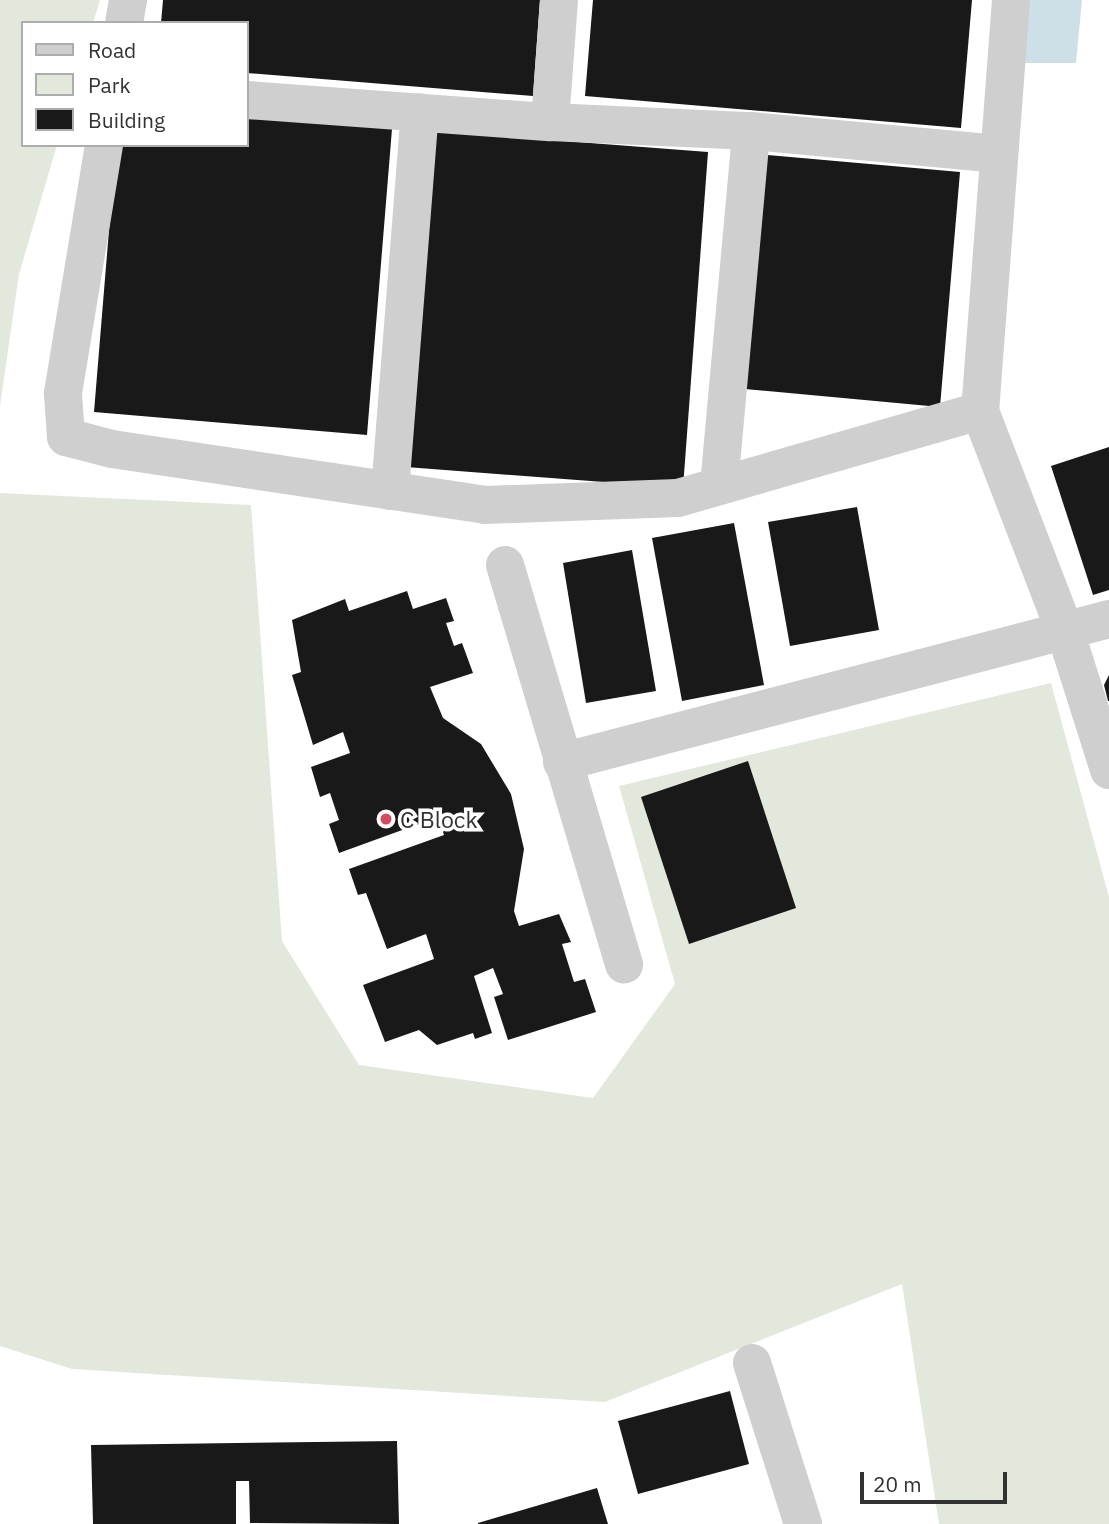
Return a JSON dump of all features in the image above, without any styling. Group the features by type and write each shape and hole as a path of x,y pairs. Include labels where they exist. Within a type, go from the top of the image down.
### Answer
{"street":[{"path":"124,21 128,0"},
{"path":"550,122 559,0"},
{"path":"1011,0 980,411 1065,631 1109,770"},
{"path":"248,100 550,122 751,131 999,154"},
{"path":"390,491 420,112"},
{"path":"719,486 751,131"},
{"path":"104,147 63,394 66,438 112,449 485,505 678,498 980,411"},
{"path":"505,565 624,965"},
{"path":"562,761 1109,620"},
{"path":"752,1363 803,1524"}],"green space":[{"path":"0,0 100,0 94,21 21,21 21,147 56,147 19,274 0,406"},
{"path":"0,493 251,505 282,941 359,1065 593,1098 675,984 619,786 1051,683 1109,897 1109,1524 939,1524 902,1284 605,1402 72,1369 0,1346"}],"shaded area":[{"path":"1020,0 1082,0 1076,63 1015,63"}],"building":[{"path":"163,0 540,0 533,96 248,73 248,21 161,21"},
{"path":"593,0 972,0 961,128 585,96"},
{"path":"248,117 392,129 367,435 94,412 116,147 248,147"},
{"path":"431,131 708,152 683,488 406,467"},
{"path":"756,154 960,172 940,407 734,388"},
{"path":"1109,447 1109,590 1093,595 1051,466"},
{"path":"857,507 879,630 790,646 768,522"},
{"path":"734,523 764,685 682,701 652,538"},
{"path":"632,550 656,691 586,703 563,563"},
{"name":"C Block","path":"407,591 413,609 446,598 454,621 446,623 454,646 462,643 473,673 430,687 443,718 481,744 511,794 524,849 514,911 519,926 559,914 571,942 562,944 574,982 585,979 596,1012 508,1040 494,997 503,994 493,968 474,976 492,1033 475,1039 473,1033 437,1045 419,1030 385,1042 363,985 434,959 426,934 387,949 366,893 358,895 349,869 444,835 438,817 339,853 329,824 339,820 330,793 320,797 311,767 350,753 343,732 313,745 292,675 301,672 292,620 345,599 349,611"},
{"path":"1109,675 1109,701 1108,701 1104,685"},
{"path":"748,761 796,908 689,944 641,797"},
{"path":"730,1391 749,1464 638,1494 618,1421"},
{"path":"397,1441 399,1524 250,1523 249,1481 236,1481 236,1524 93,1524 91,1445"},
{"path":"597,1488 608,1524 478,1524 478,1523"}],"place":[{"name":"C Block","path":"386,819"}]}
